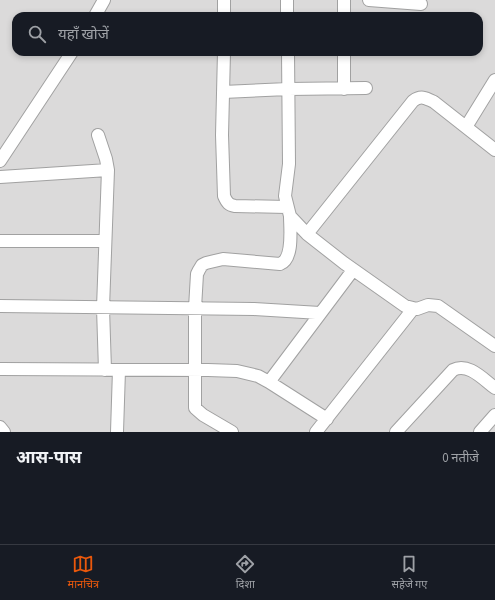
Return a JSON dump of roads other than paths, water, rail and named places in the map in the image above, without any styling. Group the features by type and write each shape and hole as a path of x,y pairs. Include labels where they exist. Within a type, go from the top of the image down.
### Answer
{"street":[{"path":"97,12 104,0"},
{"path":"224,0 224,12"},
{"path":"287,0 287,12"},
{"path":"344,0 344,12"},
{"path":"369,0 421,4"},
{"path":"0,161 69,56"},
{"path":"224,56 222,142 224,196 226,201 231,206 289,211 307,234 353,270 404,306 413,309 428,305 438,306 495,346"},
{"path":"232,432 203,415 195,408 195,308 197,274 206,263 223,259 280,264 284,262 288,256 290,248 289,211 285,196 288,164 288,56"},
{"path":"344,56 344,89"},
{"path":"466,127 495,80"},
{"path":"223,92 366,88"},
{"path":"307,234 413,101 418,98 426,98 434,102 495,150"},
{"path":"98,135 108,170 103,308 105,370"},
{"path":"0,177 108,170"},
{"path":"0,241 105,241"},
{"path":"269,382 353,270"},
{"path":"0,306 254,309 320,313"},
{"path":"316,432 413,309"},
{"path":"396,432 453,370 457,368 467,368 495,388"},
{"path":"0,369 237,371 258,376 327,419"},
{"path":"117,432 118,370"},
{"path":"480,432 495,415"},
{"path":"0,427 4,432"}]}
